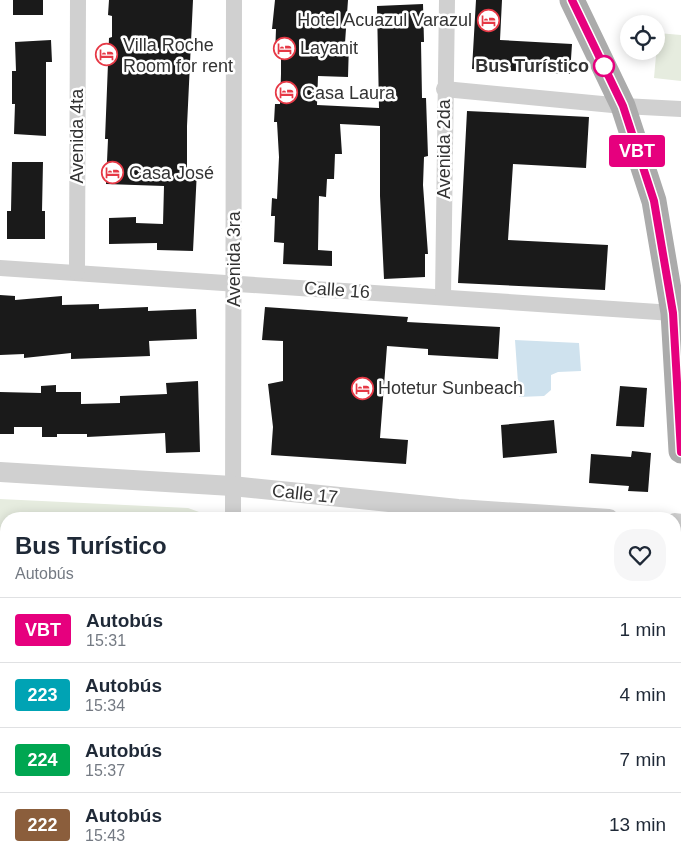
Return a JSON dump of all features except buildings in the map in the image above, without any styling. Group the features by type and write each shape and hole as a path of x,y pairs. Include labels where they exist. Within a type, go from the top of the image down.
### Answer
{"main road":[{"path":"572,0 623,106 654,201 673,313 681,451"}],"street":[{"name":"Avenida 4ta","path":"77,272 78,0"},
{"name":"Avenida 3ra","path":"233,512 234,0"},
{"name":"Avenida 2da","path":"443,297 444,89 447,0"},
{"path":"444,89 623,106 681,109"},
{"name":"Calle 16","path":"0,268 673,313"},
{"name":"Calle 17","path":"0,472 232,486 401,511 420,512"}],"shaded area":[{"path":"665,34 681,35 681,81 654,78 656,60 665,60"},
{"path":"0,499 188,508 199,512 0,512"}],"water":[{"path":"515,340 579,343 581,371 558,372 551,375 551,390 544,396 519,397"}],"bus line":[{"name":"VBT","path":"572,0 623,106 654,201 673,313 681,452"}],"place":[{"name":"Hotel Acuazul Varazul","path":"488,20"},
{"name":"Layanit","path":"284,48"},
{"name":"Villa Roche Room for rent","path":"107,55"},
{"name":"Bus Turístico","path":"604,66"},
{"name":"Casa Laura","path":"286,93"},
{"name":"Casa José","path":"113,173"},
{"name":"Hotetur Sunbeach","path":"362,388"}]}
